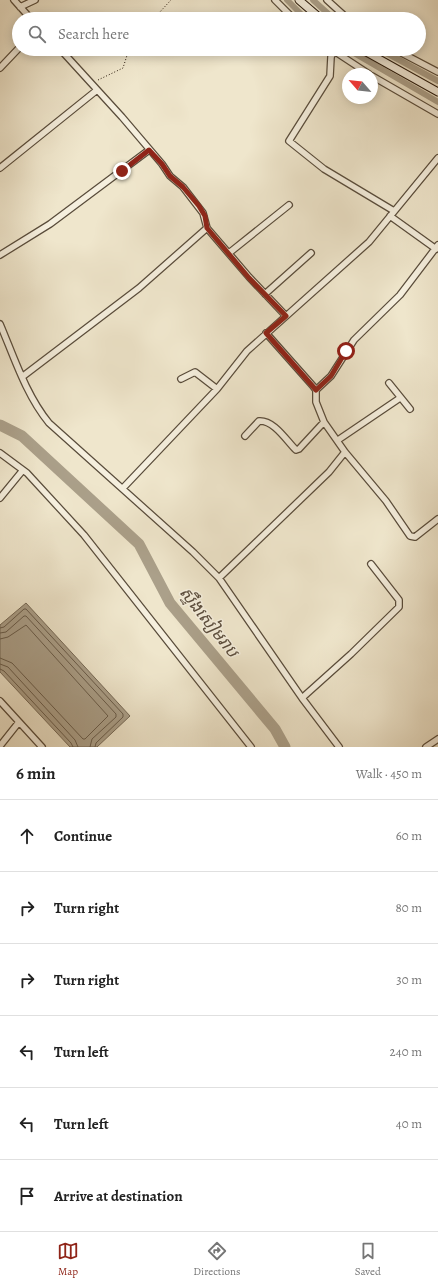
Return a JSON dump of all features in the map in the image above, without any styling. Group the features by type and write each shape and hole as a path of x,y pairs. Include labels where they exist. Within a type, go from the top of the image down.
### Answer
{"street":[{"path":"14,0 25,12"},
{"path":"20,7 35,0"},
{"path":"275,0 287,12"},
{"path":"299,0 313,12"},
{"path":"327,0 340,12"},
{"path":"0,68 12,55"},
{"path":"66,56 162,164 170,176 183,187 199,206 205,216 207,228 286,316"},
{"path":"316,390 331,376 354,340 400,296 437,247 392,214 324,169 290,141 330,76 331,56"},
{"path":"341,56 360,68"},
{"path":"374,56 438,92"},
{"path":"407,56 438,72"},
{"path":"378,79 438,114"},
{"path":"0,168 97,90"},
{"path":"0,255 50,224 149,150"},
{"path":"124,488 217,388 247,351 369,242 438,158"},
{"path":"230,254 289,204"},
{"path":"22,377 139,288 207,228"},
{"path":"265,294 311,254"},
{"path":"0,324 22,377 41,413 49,423 124,488 219,578 302,698 339,747"},
{"path":"266,333 316,390 316,402 324,422 345,452 386,501 410,536 415,537 438,519"},
{"path":"181,379 195,372 217,388"},
{"path":"389,383 410,409"},
{"path":"338,440 400,398"},
{"path":"245,436 259,421 263,421 272,424 296,450 299,449 324,422"},
{"path":"219,578 329,472 345,452"},
{"path":"0,453 23,470 84,535 251,747"},
{"path":"0,498 23,470"},
{"path":"302,698 351,654 399,607 399,600 371,564"},
{"path":"0,701 42,747"},
{"path":"0,746 19,722"},
{"path":"426,747 438,739"}],"path":[{"path":"162,12 171,0"},
{"path":"92,84 123,68 127,56"}],"water":[{"path":"26,603 130,716 97,747 70,747 0,672 0,625"}],"waterway":[{"path":"287,0 299,12"},
{"path":"313,0 326,12"},
{"path":"359,56 438,102"},
{"path":"392,56 438,81"},
{"name":"ស្ទឹងសៀមរាប","path":"0,425 22,436 139,544 170,603 275,729 285,747"}],"route":[{"path":"122,171 149,150 164,166 170,176 183,187 203,213 207,228 249,278 286,316 266,333 316,390 331,376 344,357 346,351"}]}
